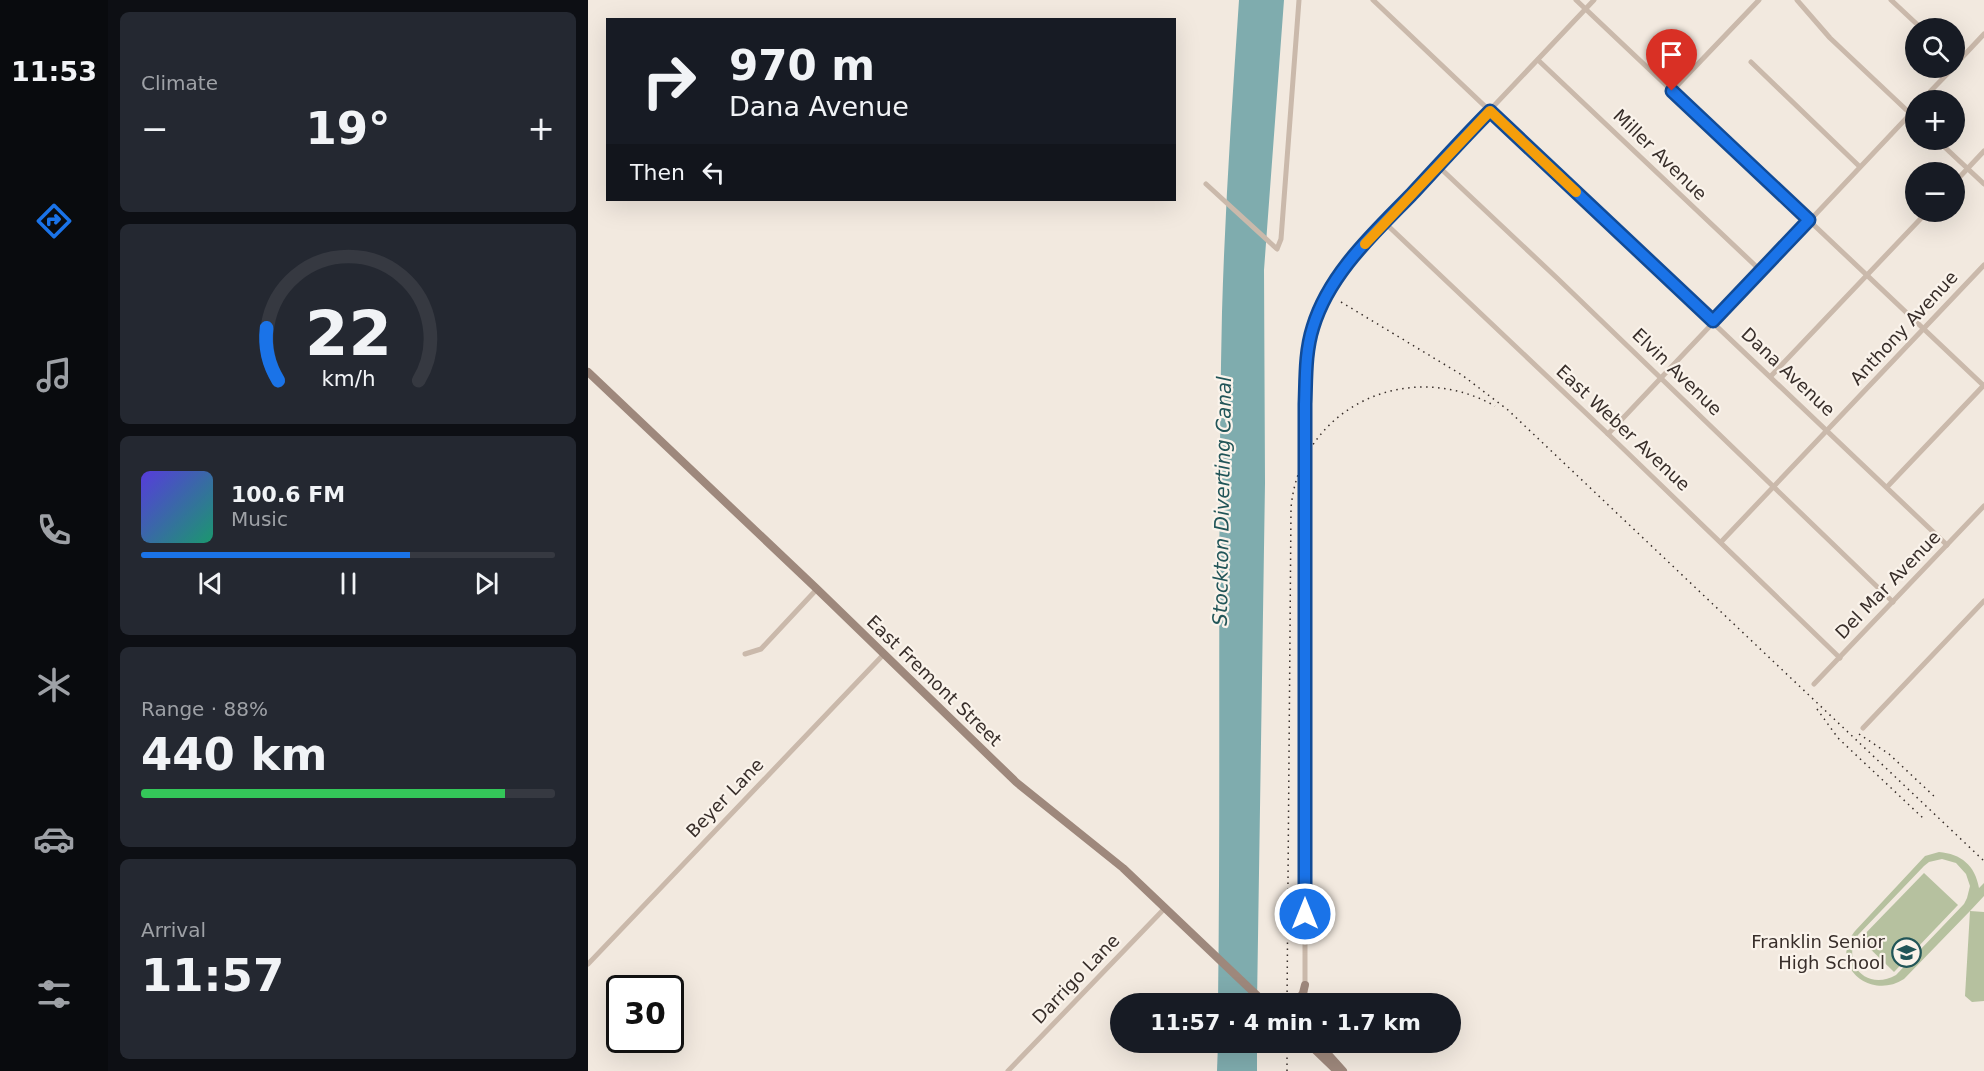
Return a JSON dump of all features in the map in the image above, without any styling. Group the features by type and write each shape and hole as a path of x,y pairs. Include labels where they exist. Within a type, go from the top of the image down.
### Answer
{"main road":[{"name":"East Fremont Street","path":"588,372 1016,782 1101,849 1255,993"},
{"path":"1303,993 1305,985"},
{"path":"1318,1053 1337,1071"},
{"path":"1327,1053 1343,1071"}],"street":[{"path":"1206,184 1277,249 1281,239 1299,0"},
{"name":"Dana Avenue","path":"1373,0 1947,545"},
{"path":"1576,0 1984,385 1887,486"},
{"path":"1305,993 1305,404 1307,350 1313,326 1327,293 1346,265 1594,0"},
{"path":"1672,91 1759,0"},
{"path":"1797,0 1830,38 1905,108"},
{"path":"1891,0 1910,18"},
{"path":"1965,54 1984,34"},
{"name":"Miller Avenue","path":"1538,60 1761,271"},
{"path":"1751,62 1859,166"},
{"path":"1931,90 1942,78"},
{"path":"1608,434 1905,118"},
{"path":"1948,150 1984,184"},
{"path":"1965,172 1984,151"},
{"name":"Elvin Avenue","path":"1438,166 1893,602"},
{"name":"East Weber Avenue","path":"1384,222 1840,658"},
{"path":"1771,376 1917,222"},
{"name":"Anthony Avenue","path":"1721,543 1984,265"},
{"name":"Del Mar Avenue","path":"1814,684 1984,506"},
{"path":"744,654 761,648 817,589"},
{"path":"1863,728 1984,601"},
{"name":"Beyer Lane","path":"588,964 884,654"},
{"name":"Darrigo Lane","path":"1008,1071 1165,908"}],"green space":[{"path":"1939,852 1947,853 1966,862 1974,873 1979,888 1984,883 1984,896 1904,979 1891,985 1878,986 1866,982 1850,967 1846,956 1848,944 1855,931 1925,856","holes":["1942,859 1956,863 1966,874 1970,886 1964,904 1896,975 1875,980 1859,972 1852,955 1853,945 1858,935 1929,862"]},
{"path":"1924,873 1958,905 1894,972 1860,939"},
{"path":"1970,911 1984,912 1984,1001 1972,1002 1965,996"}],"water":[{"name":"Stockton Diverting Canal","path":"1239,0 1284,0 1264,270 1265,483 1257,993 1218,993 1220,485 1222,312"},
{"path":"1218,1053 1257,1053 1257,1071 1217,1071"}],"railway":[{"path":"1341,302 1462,375 1508,410 1984,861"},
{"path":"1287,993 1291,508 1299,473 1314,443 1337,418 1364,401 1395,390 1428,387 1462,392 1495,406"},
{"path":"1817,709 1838,738 1924,819"},
{"path":"1859,734 1889,754 1937,799"},
{"path":"1287,1053 1287,1071"}],"slow traffic":[{"path":"1365,244 1490,111 1576,192"}],"place":[{"name":"Franklin Senior High School","path":"1906,952"}],"route":[{"path":"1305,914 1305,404 1307,350 1323,301 1346,265 1490,111 1713,321 1809,220 1672,91"}]}
